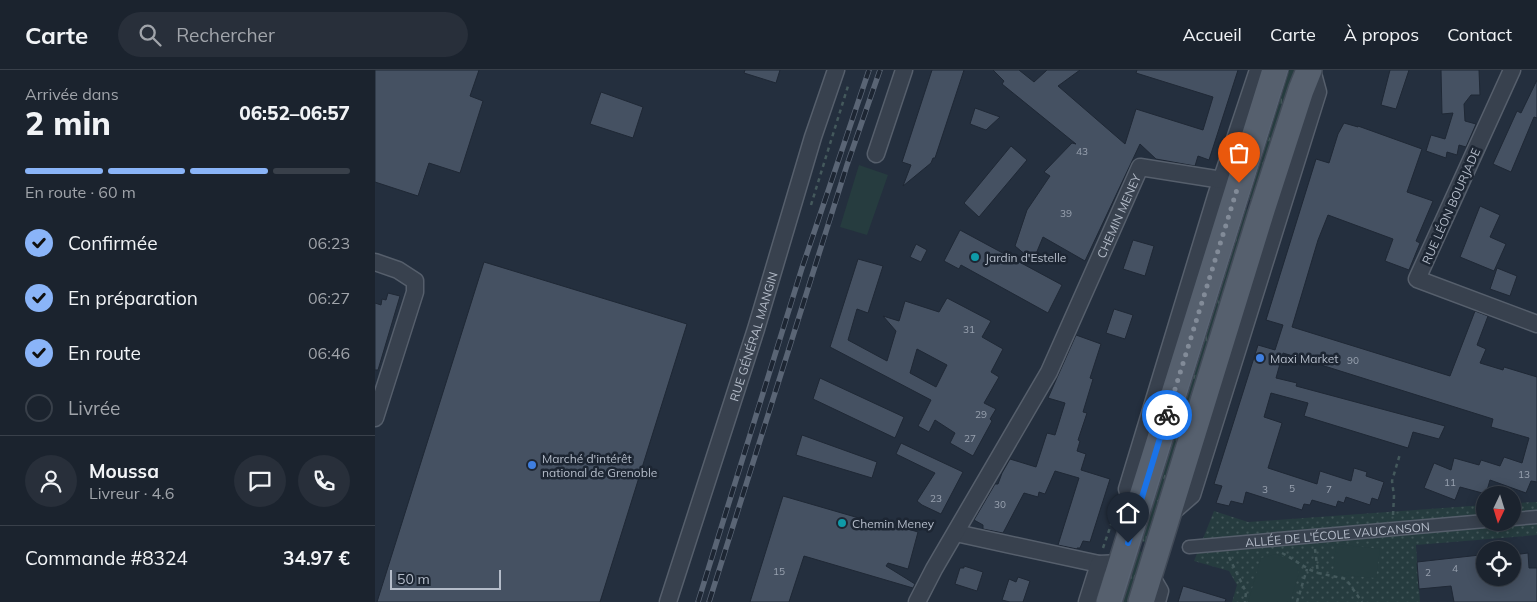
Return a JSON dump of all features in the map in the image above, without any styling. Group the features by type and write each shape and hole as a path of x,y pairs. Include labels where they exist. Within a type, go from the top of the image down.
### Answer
{"main road":[{"path":"1109,602 1110,563 1136,516 1275,70"},
{"path":"1141,602 1265,201 1301,90 1311,70"}],"street":[{"name":"RUE GÉNÉRAL MANGIN","path":"668,602 755,329 813,137 836,70"},
{"path":"876,154 904,70"},
{"path":"1136,516 1127,489 1222,180 1258,70"},
{"name":"RUE LÉON BOURJADE","path":"1512,70 1417,279 1537,324"},
{"name":"CHEMIN MENEY","path":"917,602 1049,372 1140,167 1222,180"},
{"path":"375,262 398,270 415,281 415,292 375,418"},
{"path":"1521,518 1537,517"},
{"name":"ALLÉE DE L'ÉCOLE VAUCANSON","path":"1189,547 1476,522"},
{"path":"956,533 1110,563 1087,602"},
{"path":"1150,574 1160,590 1157,602"}],"path":[{"path":"1394,529 1392,481 1400,454"},
{"path":"1314,535 1317,572"},
{"path":"1256,540 1294,559 1307,569 1346,579 1362,602"},
{"path":"1223,544 1246,592 1245,602"},
{"path":"1297,602 1307,569"}],"green space":[{"path":"1284,70 1299,70 1257,202 1244,198"},
{"path":"859,165 888,175 867,235 840,227"},
{"path":"1241,207 1255,212 1151,544 1137,540"},
{"path":"1537,502 1537,535 1416,545 1420,602 1232,602 1237,585 1229,571 1194,561 1214,511 1248,522 1476,506 1476,531 1521,531 1521,503"},
{"path":"1336,544 1380,549 1376,578 1333,574"},
{"path":"1134,549 1147,554 1132,602 1117,602"},
{"path":"1276,554 1295,562 1299,573 1290,602 1248,602 1261,558"}],"building":[{"path":"375,70 479,70 470,96 483,101 460,173 429,163 418,196 375,182"},
{"path":"745,70 780,70 776,83 744,73"},
{"path":"932,70 964,70 935,158 903,186 911,165 902,162"},
{"path":"993,70 1019,70 1034,82 1047,70 1080,70 1058,86 1125,144 1136,109 1203,130 1213,97 1136,73 1137,70 1238,70 1209,160 1198,156 1195,166 1156,159 1140,144 1085,261 1043,237 1033,261 1015,246 1027,210 1050,176 1044,172 1072,143 1076,144 1002,84 1004,81"},
{"path":"1390,70 1409,70 1396,109 1381,105"},
{"path":"1441,70 1479,70 1480,95 1471,95 1464,104 1465,121 1476,124 1466,147 1459,145 1457,155 1447,152 1446,158 1426,151 1431,135 1445,139 1453,113 1442,114"},
{"path":"1537,80 1537,118 1534,117 1511,172 1493,164 1517,111 1521,113"},
{"path":"601,92 643,107 633,138 590,124"},
{"path":"975,108 1000,117 986,130 970,124"},
{"path":"1344,123 1358,126 1422,149 1407,192 1433,201 1416,241 1420,243 1409,270 1385,261 1393,239 1328,215 1318,240 1292,327 1450,376 1475,311 1488,316 1477,345 1486,349 1480,363 1503,370 1504,367 1537,377 1537,482 1531,481 1526,493 1521,491 1521,486 1507,486 1490,480 1488,486 1476,486 1476,491 1460,487 1455,500 1424,488 1434,463 1451,470 1454,458 1479,465 1481,460 1500,466 1504,457 1522,463 1529,438 1491,427 1493,419 1283,353 1276,378 1297,383 1296,386 1445,426 1439,439 1413,432 1408,448 1304,416 1308,403 1271,393 1264,417 1282,423 1268,468 1317,484 1320,471 1351,481 1354,468 1367,472 1366,476 1384,482 1378,500 1372,498 1370,505 1346,497 1344,503 1338,501 1336,507 1312,500 1310,505 1304,504 1302,510 1246,492 1243,504 1231,501 1229,506 1216,503 1222,486 1214,484 1258,345 1275,350 1283,325 1266,320 1316,159 1329,163 1338,134"},
{"path":"1011,146 1027,160 979,217 964,203"},
{"path":"1480,206 1500,215 1490,237 1506,244 1494,271 1460,257"},
{"path":"960,230 1062,285 1048,313 961,265 959,269 944,261"},
{"path":"1133,240 1154,246 1145,276 1123,269"},
{"path":"916,244 927,250 921,262 910,257"},
{"path":"858,259 883,266 868,313 857,309 848,340 887,361 896,331 883,316 899,321 905,301 939,312 947,298 991,321 982,337 1003,349 991,372 999,377 984,403 996,409 990,419 992,421 973,456 950,443 955,433 935,420 929,432 918,426 931,400 830,347","holes":["917,349 947,365 936,387 910,373"]},
{"name":"Marché d'intérêt national de Grenoble","path":"484,262 687,324 600,602 377,602"},
{"path":"1497,268 1517,276 1510,296 1490,289"},
{"path":"388,293 400,296 378,370 375,370 375,303 381,305 382,299 386,300"},
{"path":"1114,309 1133,315 1125,339 1106,333"},
{"path":"1076,335 1101,344 1090,378 1093,379 1083,412 1087,413 1078,440 1080,441 1077,451 1086,454 1081,470 1110,479 1090,542 1083,541 1080,548 1077,549 1058,545 1079,478 1055,471 1045,494 1039,492 1038,497 1024,493 1003,533 983,529 983,525 974,520 995,484 998,484 1010,459 1036,467 1047,433 1055,435 1065,403 1048,398"},
{"path":"820,378 904,417 895,438 813,399"},
{"path":"802,435 877,462 872,478 796,455"},
{"path":"901,443 963,472 941,514 917,501 935,473 896,454"},
{"path":"783,496 883,525 884,522 918,532 908,569 888,563 886,566 915,584 913,588 804,556 789,602 750,602"},
{"path":"1528,553 1529,568 1537,568 1537,602 1454,602 1451,586 1419,589 1417,562 1476,555 1476,586 1521,586 1521,554"},
{"path":"964,566 983,572 977,591 955,584 960,568 964,568"},
{"path":"1018,577 1030,581 1023,602 1002,600 1009,579 1016,582"},
{"path":"1183,586 1226,599 1225,602 1178,602"}],"tram line":[{"path":"1121,602 1288,70"}],"railway":[{"path":"698,602 802,268 869,70"},
{"path":"709,602 847,165 880,70"}],"way so far":[{"path":"1167,415 1239,183"}],"place":[{"name":"Jardin d'Estelle","path":"975,257"},
{"name":"Maxi Market","path":"1260,358"},
{"name":"Marché d'intérêt national de Grenoble","path":"532,465"},
{"name":"Chemin Meney","path":"842,523"}],"route":[{"path":"1128,543 1167,415"}]}
